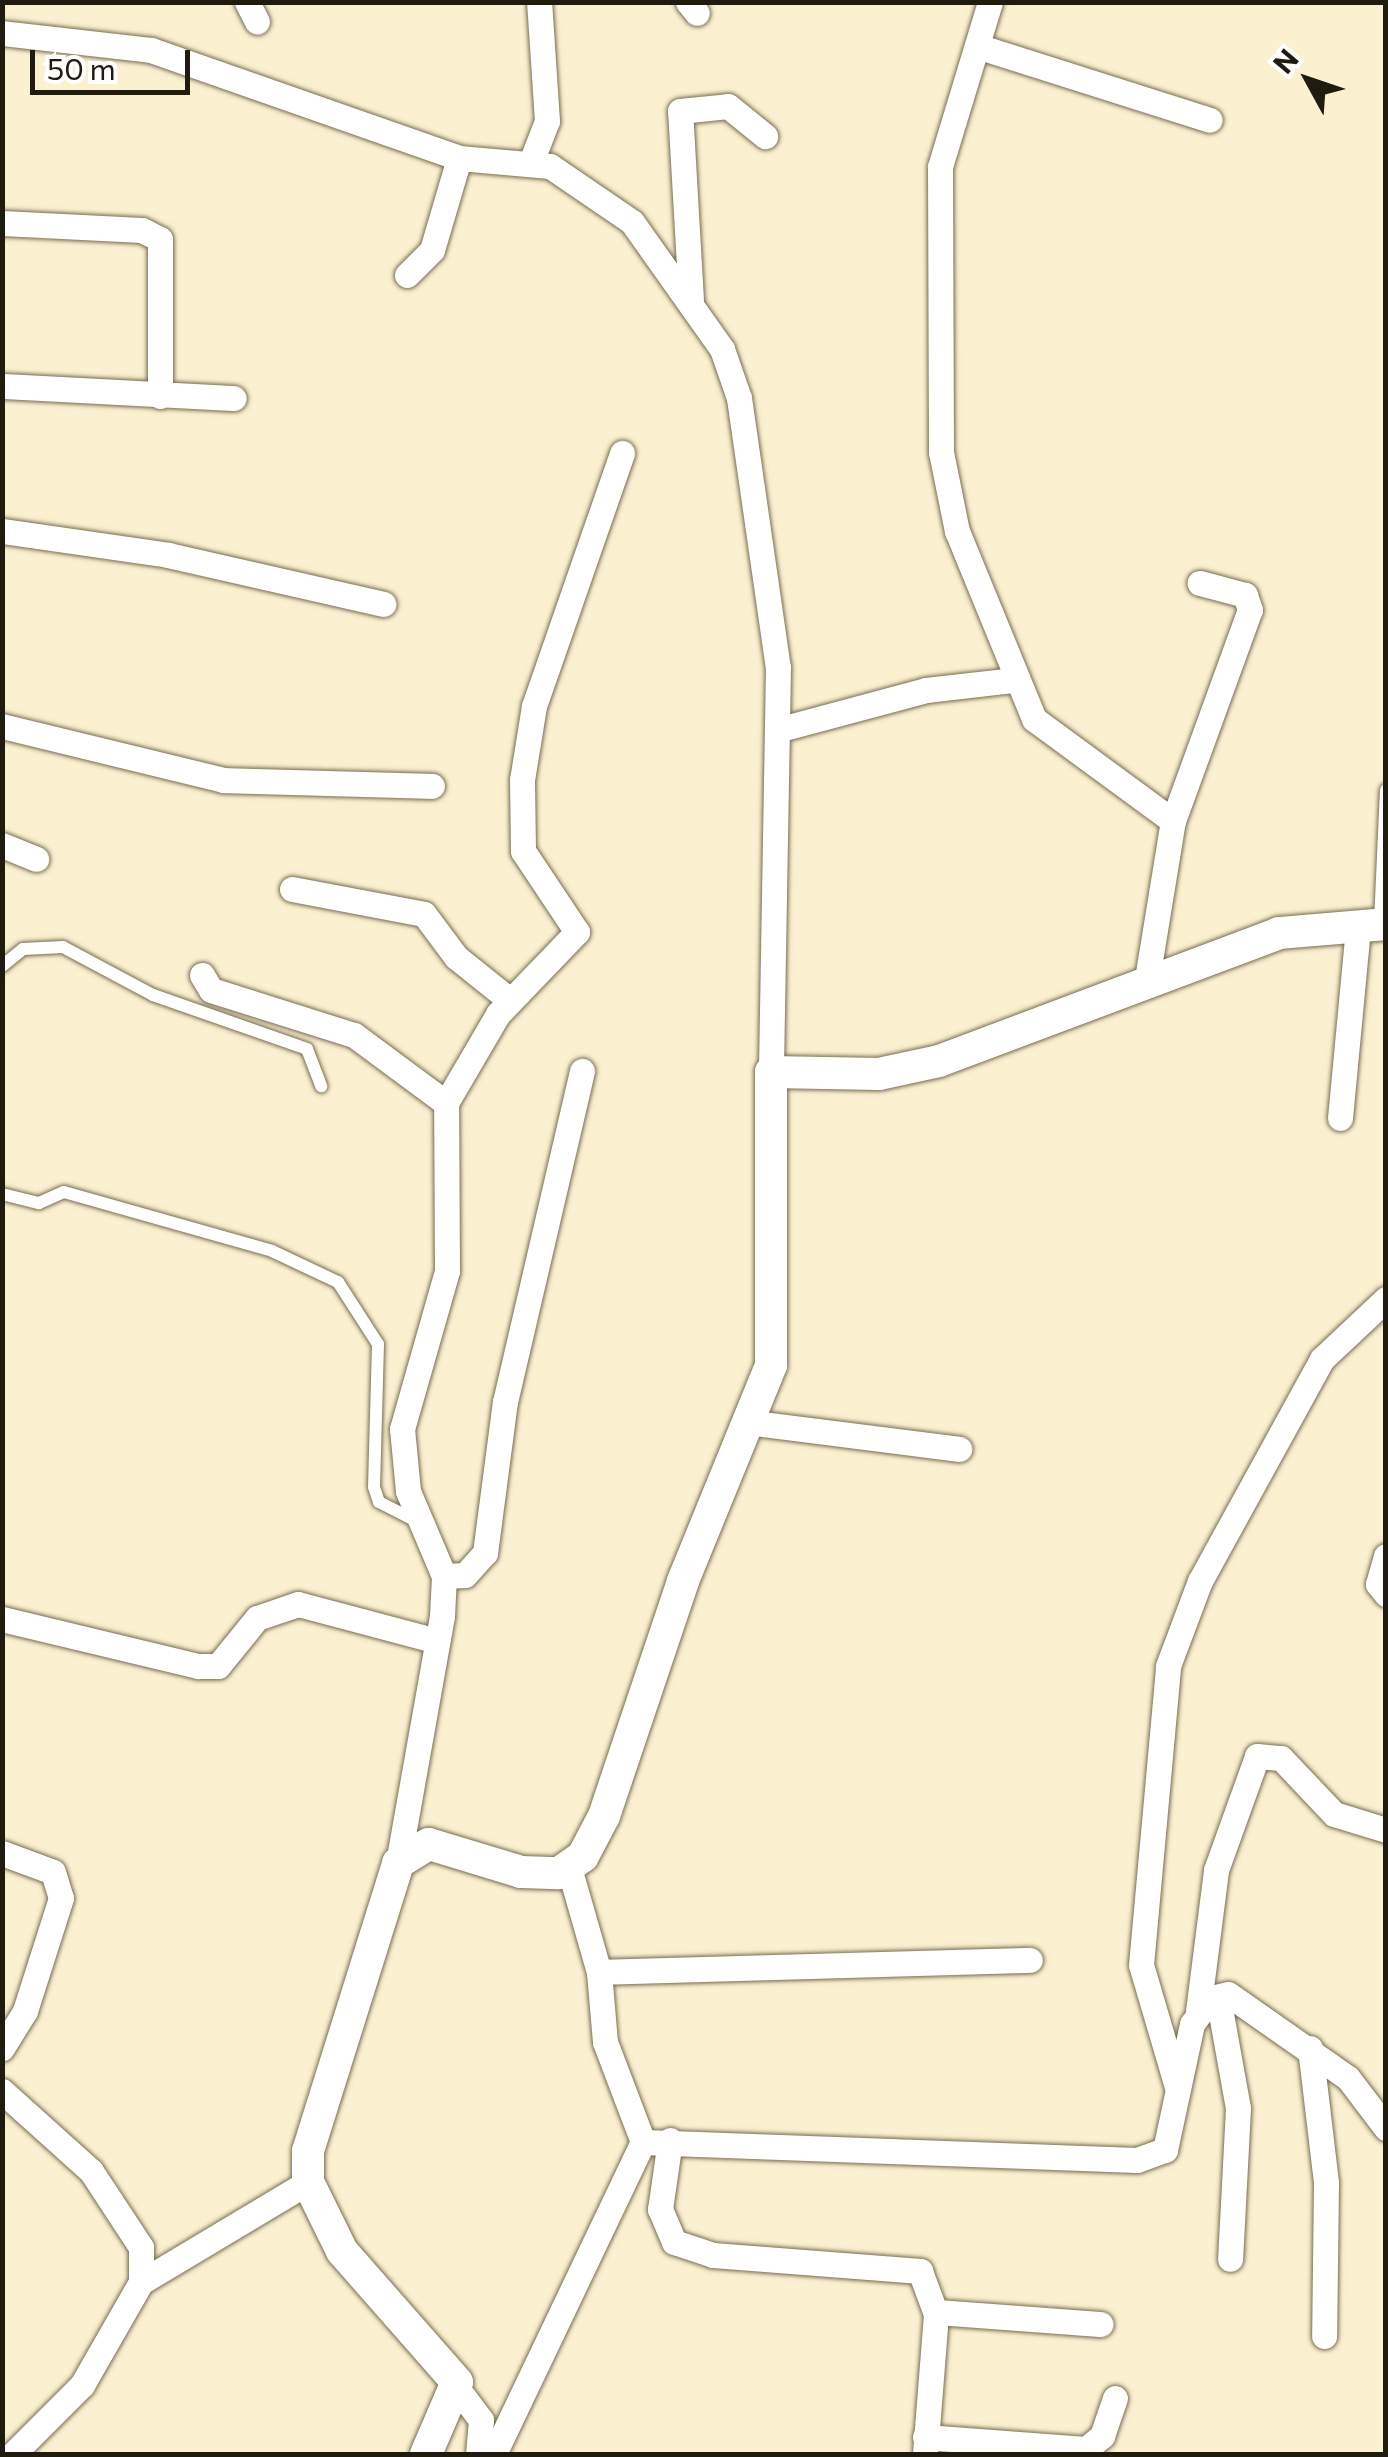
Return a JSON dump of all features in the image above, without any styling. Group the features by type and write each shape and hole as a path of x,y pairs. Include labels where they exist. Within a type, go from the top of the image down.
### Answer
{"street":[{"path":"531,162 547,121 539,2"},
{"path":"990,2 940,167 942,452 957,531 1014,680 1047,733 1173,821"},
{"path":"2,33 151,50 459,158 531,162 570,175 632,222 722,350 739,398 778,667 771,1072 778,1323 754,1423 683,1581 604,1816 570,1870 599,1972 605,2042 644,2142 494,2454"},
{"path":"977,46 1210,120"},
{"path":"691,306 680,111 728,106 766,136"},
{"path":"408,275 432,250 459,158"},
{"path":"2,223 142,230 160,239 160,396"},
{"path":"2,386 234,398"},
{"path":"478,2454 482,2420 342,2251 308,2182 308,2151 398,1863 437,1641 444,1576 408,1490 402,1428 450,1251 446,1103 511,1002 577,932 523,851 522,780 534,706 622,453"},
{"path":"2,531 168,555 384,604"},
{"path":"1147,979 1173,821 1250,610 1245,595 1200,582"},
{"path":"777,730 926,690 1014,680"},
{"path":"2,726 223,780 432,786"},
{"path":"2,845 36,859"},
{"path":"292,889 424,914 456,957 511,1002"},
{"path":"771,1072 879,1074 939,1061 1147,979 1279,933 1375,925 1340,1118"},
{"path":"202,975 211,990 354,1035 446,1103"},
{"path":"444,1576 476,1569 486,1553 505,1402 582,1071"},
{"path":"1177,2087 1141,1965 1168,1666 1200,1581 1322,1358 1386,1299"},
{"path":"754,1423 959,1449"},
{"path":"1386,1556 1378,1584 1386,1594"},
{"path":"2,1619 198,1666 218,1666 256,1618 298,1604 437,1641"},
{"path":"644,2142 670,2140 746,2151 1137,2160 1164,2150 1177,2087 1208,2004 1216,1870 1258,1756 1281,1758 1334,1814 1386,1830"},
{"path":"398,1863 429,1844 521,1872 570,1870"},
{"path":"2,1853 54,1872 61,1898 25,2011 2,2048"},
{"path":"599,1972 1030,1960"},
{"path":"1208,2004 1258,2006 1348,2078 1386,2128"},
{"path":"1208,2004 1238,2108 1230,2259"},
{"path":"1310,2048 1326,2183 1324,2336"},
{"path":"2,2091 52,2128 126,2219 141,2247 140,2282 82,2385 13,2454"},
{"path":"670,2140 660,2209 674,2242 713,2255 908,2267 927,2279 936,2312 925,2446 1086,2449 1102,2436 1115,2398"},
{"path":"140,2282 308,2182"},
{"path":"936,2312 1100,2324"},
{"path":"426,2454 460,2392"}],"lane":[{"path":"1375,925 1386,790"},
{"path":"2,966 24,949 63,946 153,995 307,1049 320,1086"},
{"path":"2,1194 38,1203 64,1192 272,1251 338,1282 378,1344 374,1487 379,1502 422,1524"}]}
